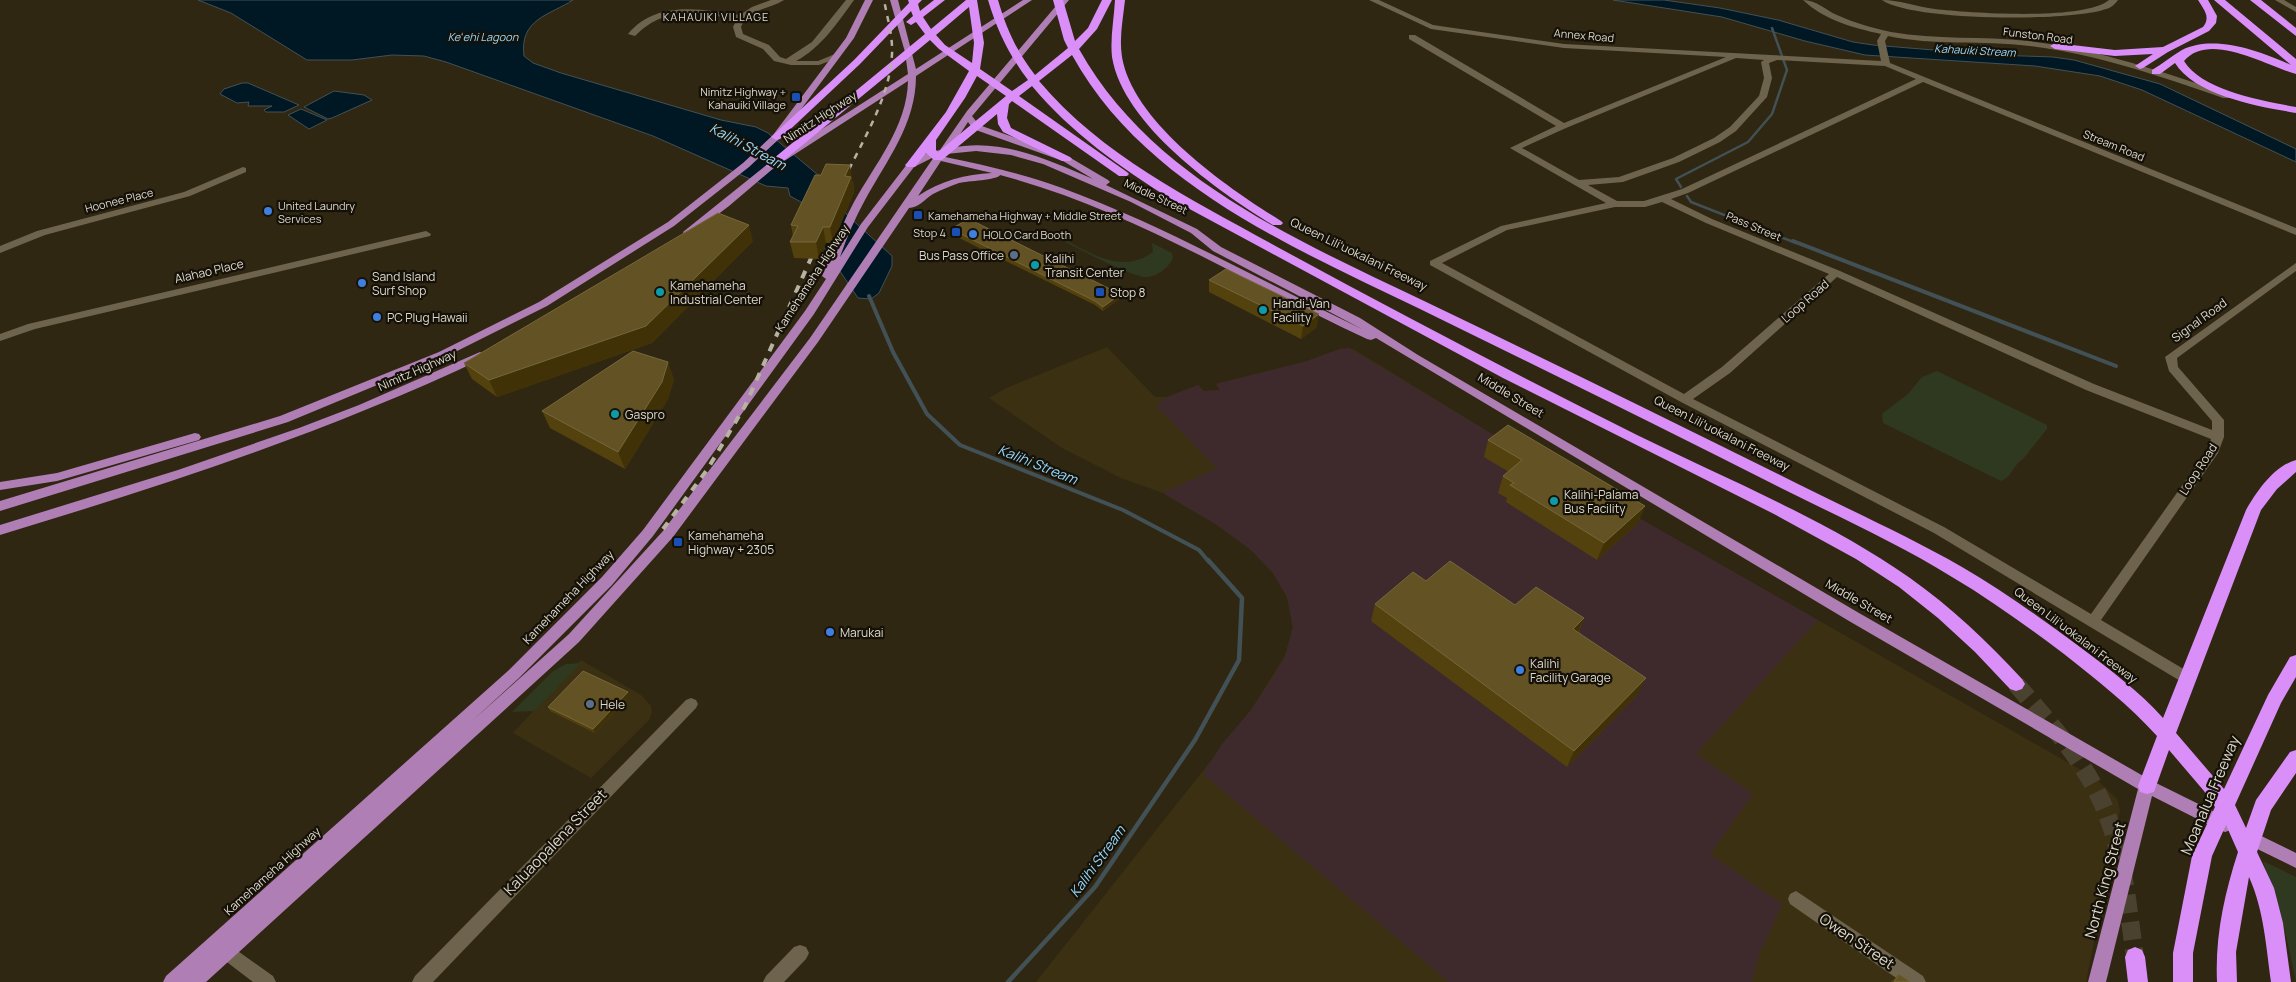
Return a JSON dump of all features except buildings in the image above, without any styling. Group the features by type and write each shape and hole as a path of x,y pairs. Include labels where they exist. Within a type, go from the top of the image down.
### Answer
{"highway":[{"path":"913,0 916,14 923,26 942,47 1115,169 1154,194 1232,237 1382,308"},
{"path":"776,137 857,62 917,0"},
{"path":"857,62 940,0"},
{"path":"911,165 970,82 978,58 972,0"},
{"path":"772,166 801,144 972,0"},
{"path":"993,0 1006,37 1028,74 1064,113 1109,152 1179,198 1382,308 1551,398 1863,555 1941,611 1967,633 2016,684"},
{"name":"Queen Liliʻuokalani Freeway","path":"1058,0 1069,40 1085,69 1105,98 1141,137 1185,173 1250,218 1309,250 1666,424 1921,552 1957,572 2035,623 2142,707 2211,785 2230,814 2264,888 2273,923 2281,982"},
{"path":"931,138 929,146 940,154 976,127 1084,39 1100,18 1107,0"},
{"path":"1120,0 1117,52 1125,81 1144,112 1172,143 1218,182 1270,219 1366,277"},
{"path":"2140,66 2166,50 2202,32 2209,26 2212,16 2203,0"},
{"path":"2219,0 2296,64"},
{"path":"2235,0 2296,51"},
{"path":"2255,0 2296,33"},
{"path":"2054,46 2114,53 2166,50"},
{"path":"2156,72 2186,52 2199,48 2231,49 2265,57 2296,71"},
{"path":"2186,52 2179,61 2180,65 2202,82 2242,97 2296,111"},
{"path":"1004,105 1001,114 1002,121 1008,130 1066,159"},
{"path":"2147,786 2187,678 2254,510 2265,492 2283,473 2296,465"},
{"name":"Moanalua Freeway","path":"2183,982 2183,953 2202,856 2274,700 2296,662"},
{"path":"2226,982 2226,952 2236,887 2263,806 2296,758"},
{"path":"2135,957 2138,982"}],"main road":[{"name":"Nimitz Highway","path":"0,506 284,418 347,395 443,354 543,304 625,255 671,224 708,197 776,137 850,38 869,0"},
{"path":"832,273 850,218 897,137 912,95 912,70 894,0"},
{"name":"Nimitz Highway","path":"801,144 1028,0"},
{"path":"898,218 940,154 970,113 1065,0"},
{"path":"970,113 969,119 976,127 1066,159 1134,200"},
{"name":"Middle Street","path":"940,154 976,148 1025,156 1046,162 1082,180 1134,200 1194,231 1217,249 1356,320 1854,617 2147,786 2296,861"},
{"path":"911,165 940,154 1023,178"},
{"name":"Kamehameha Highway","path":"193,982 221,947 514,674 607,580 672,502 810,312 832,273 864,226 911,165"},
{"path":"676,240 726,204 772,166"},
{"path":"898,218 917,200 951,182 990,176 1023,178"},
{"name":"Middle Street","path":"1023,178 1090,203 1208,256 1345,326 1414,356"},
{"name":"Kamehameha Highway","path":"172,982 221,947 586,625 668,534 805,352 898,218"},
{"name":"Nimitz Highway","path":"0,530 122,493 284,439 377,403 487,353"},
{"path":"0,486 57,477 198,436 284,418"},
{"name":"North King Street","path":"2097,982 2147,786"}],"street":[{"path":"780,0 758,7 742,18 737,27 739,35 761,44 777,59 787,62 807,64 828,61 835,56"},
{"path":"787,62 800,57 811,48 850,0 845,0"},
{"name":"Annex Road","path":"1373,0 1431,28 1564,46 1789,59 1885,62 1923,79"},
{"name":"Funston Road","path":"1806,0 1841,20 1884,36 2054,46 2140,66 2231,98 2296,111"},
{"path":"1886,0 1949,13 2055,15 2103,10 2112,6 2114,0"},
{"path":"2284,1 2296,10"},
{"path":"632,34 650,16 676,11 694,10 742,18"},
{"path":"1431,28 1412,37 1563,126"},
{"path":"1884,36 1885,62"},
{"name":"Annex Road","path":"1576,183 1515,148 1563,126 1736,56"},
{"path":"1576,183 1620,180 1676,160 1717,140 1733,129 1760,101 1768,84 1765,62 1777,58"},
{"path":"807,64 815,67 820,77"},
{"path":"1923,79 1685,191 1664,199 1637,205 1615,204 1504,228 1434,263 1685,399 1939,530 2187,678"},
{"name":"Stream Road","path":"1923,79 2296,232"},
{"name":"Hoonee Place","path":"0,250 41,233 188,194 244,170"},
{"path":"1576,183 1615,204"},
{"name":"Pass Street","path":"1664,199 1709,221 1836,274"},
{"name":"Alahao Place","path":"0,338 32,326 426,234"},
{"name":"Signal Road","path":"2218,437 2218,420 2174,368 2172,357 2296,266"},
{"name":"Loop Road","path":"1685,399 1726,370 1836,274 2090,387 2218,437 2214,450 2093,622"},
{"name":"Kaluaopalena Street","path":"421,982 691,704"},
{"name":"Owen Street","path":"1796,900 1917,982"},
{"path":"221,947 267,982"},
{"path":"772,982 800,953"}],"shaded area":[{"name":"Kalihi-Palama Bus Facility","path":"1107,347 1155,397 1167,397 1198,385 1204,391 1220,390 1216,384 1304,362 1340,349 1353,349 1502,440 2095,778 2117,799 2120,810 2086,982 1036,982 1251,710 1285,656 1293,627 1287,597 1273,573 1251,550 1217,525 1163,493 1121,478 1062,448 989,398 1006,388"},
{"name":"Kalihi-Palama Bus Facility","path":"1349,348 1502,440 1818,620 1696,754 1753,794 1710,854 1782,904 1759,955 1752,982 1449,982 1203,774 1222,744 1251,710 1271,680 1285,656 1293,627 1287,597 1273,573 1251,550 1217,525 1163,493 1217,468 1156,406 1167,397 1198,385 1204,391 1220,390 1216,384 1304,362 1340,349"},
{"path":"581,660 641,695 651,706 652,712 649,720 591,778 513,733"}],"green space":[{"path":"1052,233 1089,253 1115,261 1128,262 1140,259 1153,252 1152,243 1172,253 1173,258 1166,268 1158,273 1150,277 1139,276 1099,259 1050,234"},
{"path":"1937,371 2047,425 2047,429 2005,479 2001,481 1883,423 1882,414 1908,394 1922,377"},
{"path":"581,663 534,711 512,712 552,672 566,664"},
{"path":"2263,861 2296,877 2296,982 2286,935"}],"water":[{"name":"Keʻehi Lagoon","path":"198,0 573,0 531,26 526,34 524,56 533,63 561,73 721,120 756,127 768,133 824,180 847,215 892,256 892,266 879,293 871,299 858,298 819,240 805,208 801,202 790,196 788,188 766,186 653,136 446,62 424,56 392,55 352,60 307,60 231,13"},
{"path":"1613,0 1664,0 1720,8 1778,20 1853,42 1873,45 2074,60 2160,84 2296,149 2296,162 2142,90 2100,76 2035,66 1865,55 1805,41 1722,17"},
{"path":"248,83 299,105 284,112 266,112 264,110 272,106 248,106 249,102 237,103 220,94 224,89"},
{"path":"334,91 364,95 372,100 328,119 304,107"},
{"path":"301,109 327,120 309,129 288,115"}],"waterway":[{"path":"1681,187 1676,179 1748,142 1772,114 1787,70 1772,28"},
{"path":"1687,196 1691,202 1796,243"},
{"path":"1793,241 2116,366"},
{"name":"Kalihi Stream","path":"869,296 893,352 927,414 960,445 1123,510 1199,550 1209,562"},
{"name":"Kalihi Stream","path":"1008,982 1095,887 1195,740 1239,660 1242,598 1208,560"}],"tunnel":[{"path":"2016,684 2081,764 2098,794 2119,853 2135,957"}],"railway":[{"path":"844,180 881,103 890,70 892,40 884,0"},
{"path":"663,529 707,470 745,406 816,247"}],"place":[{"name":"Nimitz Highway + Kahauiki Village","path":"796,97"},
{"name":"United Laundry Services","path":"268,211"},
{"name":"Kamehameha Highway + Middle Street","path":"918,215"},
{"name":"Stop 4","path":"956,232"},
{"name":"HOLO Card Booth","path":"973,234"},
{"name":"Bus Pass Office","path":"1014,255"},
{"name":"Kalihi Transit Center","path":"1035,265"},
{"name":"Sand Island Surf Shop","path":"362,283"},
{"name":"Kamehameha Industrial Center","path":"660,292"},
{"name":"Stop 8","path":"1100,292"},
{"name":"Handi-Van Facility","path":"1263,310"},
{"name":"PC Plug Hawaii","path":"377,317"},
{"name":"Gaspro","path":"615,414"},
{"name":"Kalihi-Palama Bus Facility","path":"1554,501"},
{"name":"Kamehameha Highway + 2305","path":"678,542"},
{"name":"Marukai","path":"830,632"},
{"name":"Kalihi Facility Garage","path":"1520,670"},
{"name":"Hele","path":"590,704"}],"district":[{"name":"KAHAUIKI VILLAGE","path":"716,16"}],"water label":[{"name":"Kahauiki Stream","path":"1975,50"}]}
